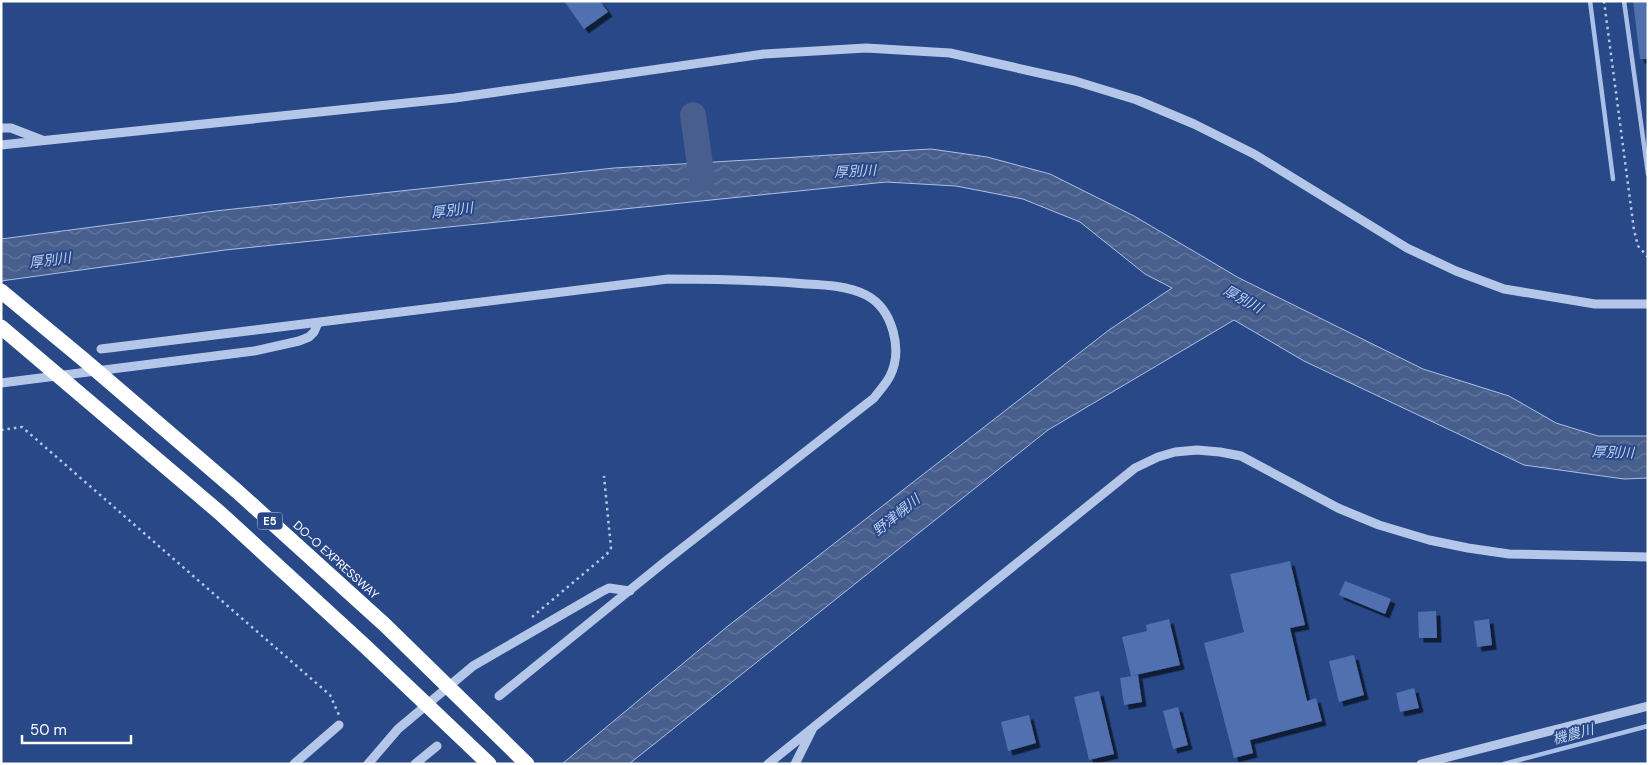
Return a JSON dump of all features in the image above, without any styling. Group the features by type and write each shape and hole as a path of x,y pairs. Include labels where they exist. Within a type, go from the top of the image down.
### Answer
{"highway":[{"name":"DO-O EXPRESSWAY","path":"1,291 238,492 385,625 527,764"},
{"name":"E5","path":"1,327 220,513 366,647 489,764"}],"street":[{"path":"1,145 455,98 764,54 866,48 950,53 1075,80 1137,100 1194,124 1254,154 1407,248 1456,271 1496,286 1595,304 1648,304"},
{"path":"1,128 10,128 43,140"},
{"path":"101,349 668,279 762,280 832,286 848,289 867,296 879,306 890,322 895,339 894,360 890,376 874,398 499,696"},
{"path":"1,383 254,351 309,337 314,332 318,323"},
{"path":"768,764 814,725 1136,468 1158,457 1175,452 1198,450 1241,456 1338,508 1429,540 1509,554 1648,557"},
{"path":"368,764 398,729 473,666 609,588 630,591"},
{"path":"1421,764 1648,706"},
{"path":"294,764 339,725"},
{"path":"795,764 814,725"},
{"path":"415,764 437,746"}],"path":[{"path":"1604,1 1634,230 1638,246 1648,257"},
{"path":"1,430 22,427 330,695 338,713 339,725"},
{"path":"527,621 607,554 611,548 604,476"}],"water":[{"path":"931,149 987,157 1050,174 1134,216 1239,278 1423,369 1509,396 1556,423 1598,436 1648,436 1648,478 1624,479 1524,465 1304,361 1234,320 1048,430 629,764 562,764 728,626 1109,330 1172,288 1145,274 1080,222 1023,199 956,186 886,182 225,250 1,281 1,239 215,211 614,168"}],"building":[{"path":"564,1 600,1 608,12 584,29"},
{"path":"1633,1 1646,1 1648,59 1640,59"},
{"path":"1290,561 1305,625 1290,628 1307,701 1316,698 1322,721 1250,740 1253,753 1234,758 1204,643 1244,632 1230,574"},
{"path":"1345,581 1391,599 1385,614 1339,595"},
{"path":"1436,611 1437,638 1419,638 1418,612"},
{"path":"1169,619 1180,665 1131,676 1122,637 1147,631 1146,625"},
{"path":"1489,619 1492,645 1477,647 1474,621"},
{"path":"1354,655 1364,695 1339,702 1329,661"},
{"path":"1138,675 1142,702 1124,705 1120,678"},
{"path":"1414,688 1419,708 1400,712 1396,693"},
{"path":"1099,691 1114,754 1089,760 1074,697"},
{"path":"1178,707 1188,745 1173,749 1163,711"},
{"path":"1029,715 1036,743 1008,751 1001,722"}],"waterway":[{"path":"1590,1 1613,179"},
{"path":"1624,1 1648,174"},
{"path":"693,115 702,179"},
{"name":"機農川","path":"1504,764 1648,726"}],"water label":[{"name":"厚別川","path":"855,171"},
{"name":"厚別川","path":"452,210"},
{"name":"厚別川","path":"50,260"},
{"name":"厚別川","path":"1243,299"},
{"name":"厚別川","path":"1613,452"},
{"name":"野津幌川","path":"896,515"}]}
